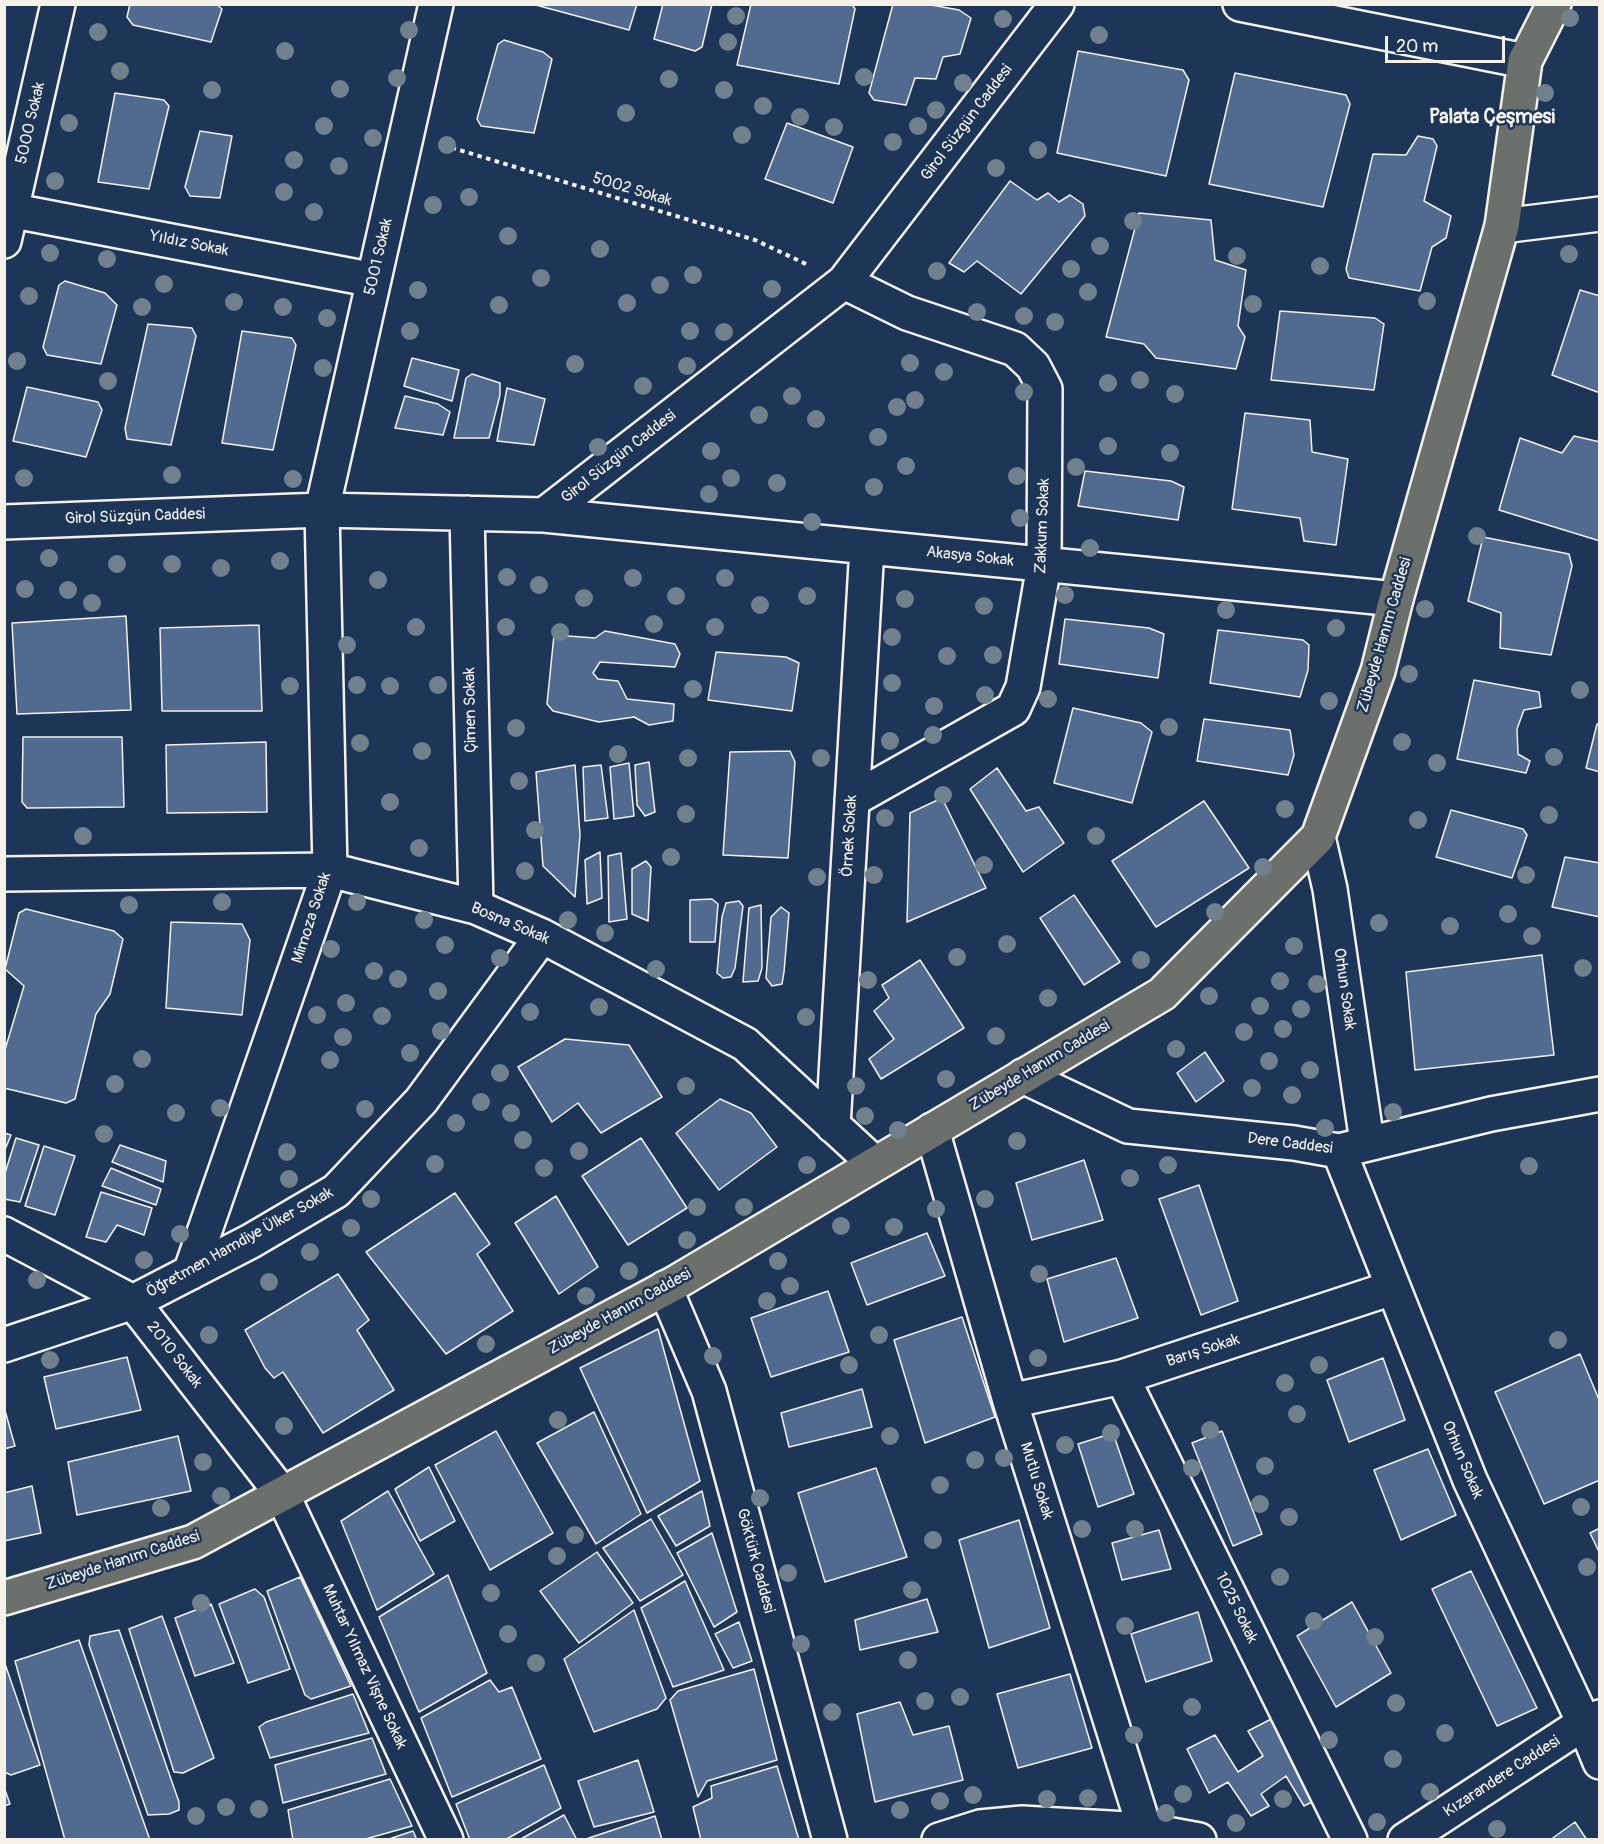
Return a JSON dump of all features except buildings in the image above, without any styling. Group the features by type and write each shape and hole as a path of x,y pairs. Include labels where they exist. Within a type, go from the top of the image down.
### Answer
{"main road":[{"name":"Zübeyde Hanım Caddesi","path":"4,1598 193,1542 665,1288 1162,994 1318,837 1378,671 1396,599 1502,226 1525,61 1554,4"}],"street":[{"name":"5000 Sokak","path":"7,220 58,4"},
{"name":"5001 Sokak","path":"322,510 436,4"},
{"name":"Girol Süzgün Caddesi","path":"4,522 322,510 544,515 844,282 1057,4"},
{"path":"1240,4 1525,61"},
{"path":"1502,226 1599,214"},
{"name":"Yıldız Sokak","path":"7,220 374,280"},
{"name":"Zakkum Sokak","path":"844,282 907,313 1015,349 1033,366 1045,389 1044,565 1023,687 1013,709 852,800"},
{"name":"Mimoza Sokak","path":"190,1272 330,870 322,510"},
{"name":"Çimen Sokak","path":"467,513 476,907"},
{"name":"Akasya Sokak","path":"544,515 1396,599"},
{"name":"Örnek Sokak","path":"833,1126 867,547"},
{"name":"Orhun Sokak","path":"1318,837 1330,889 1353,1147 1392,1288 1470,1480 1592,1720 1599,1762"},
{"name":"Bosna Sokak","path":"4,874 330,870 476,907 542,936 745,1044 875,1164"},
{"name":"Öğretmen Hamdiye Ülker Sokak","path":"4,1344 133,1302 336,1191 421,1101 542,936"},
{"name":"Dere Caddesi","path":"1023,1076 1128,1126 1353,1147 1491,1114 1599,1094"},
{"name":"Mutlu Sokak","path":"932,1130 1010,1401 1145,1830"},
{"name":"2010 Sokak","path":"4,1234 133,1302 282,1494"},
{"name":"Göktürk Caddesi","path":"665,1288 709,1392 830,1839"},
{"name":"Barış Sokak","path":"1010,1401 1122,1377 1392,1288"},
{"name":"1025 Sokak","path":"1122,1377 1350,1839"},
{"name":"Muhtar Yılmaz Vişne Sokak","path":"282,1494 447,1839"},
{"name":"Kızarandere Caddesi","path":"1405,1839 1592,1720"},
{"path":"939,1839 980,1827 1022,1823 1145,1830 1199,1839"}],"path":[{"name":"5002 Sokak","path":"407,134 755,240 844,282"}],"district":[{"name":"Palata Çeşmesi","path":"1492,118"}]}
